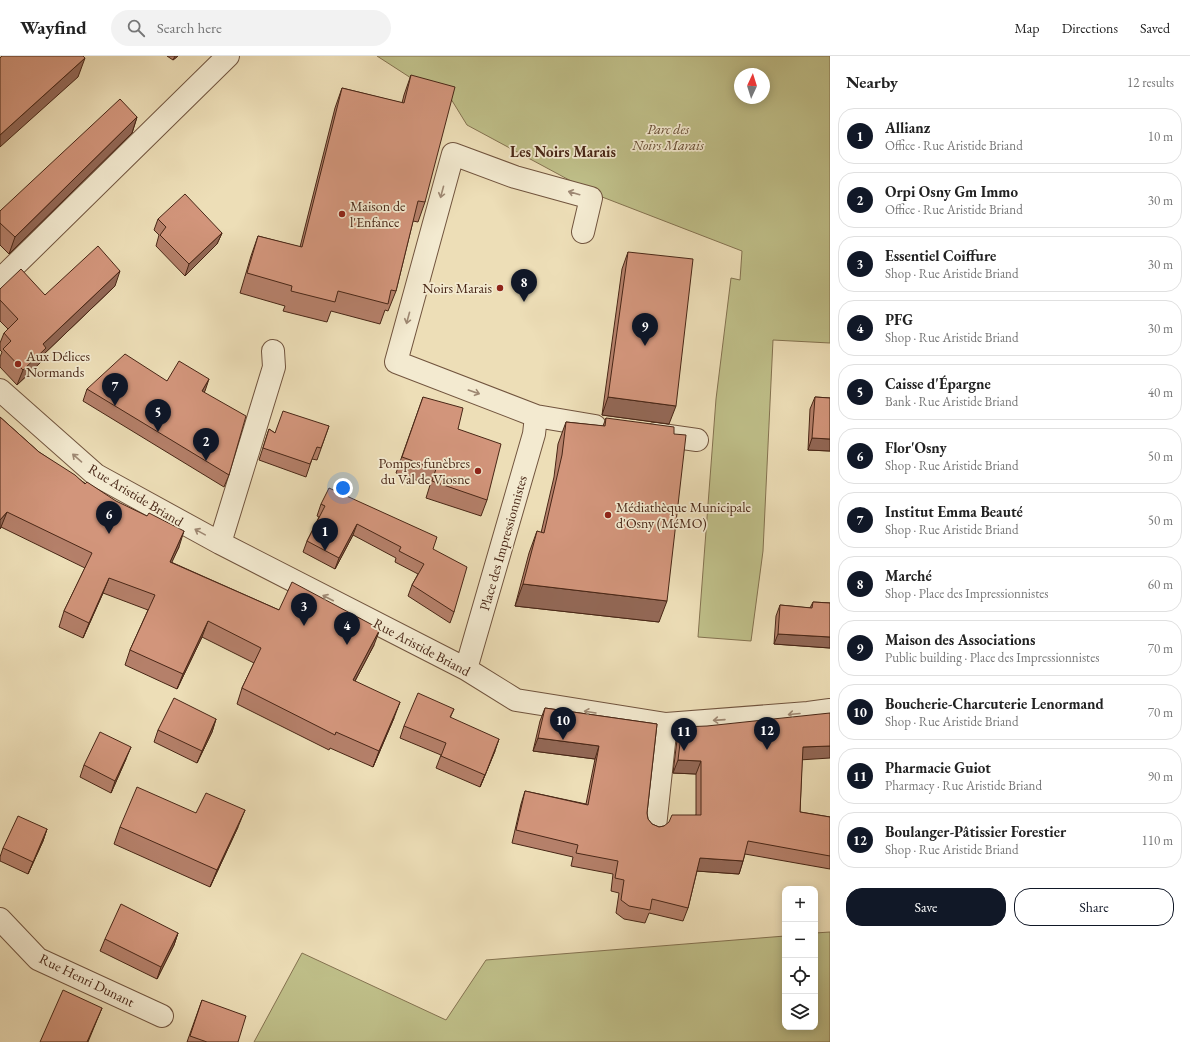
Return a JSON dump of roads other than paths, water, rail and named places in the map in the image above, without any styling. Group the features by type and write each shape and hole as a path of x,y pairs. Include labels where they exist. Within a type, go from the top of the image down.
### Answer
{"street":[{"path":"0,280 228,56"},
{"path":"583,232 591,198 514,177 452,154 396,362 536,416 570,423 615,429"},
{"path":"220,543 274,367 273,351"},
{"name":"Rue Aristide Briand","path":"0,390 96,474 220,543 466,669 516,700 666,724 830,710"},
{"name":"Place des Impressionnistes","path":"466,669 534,434 536,416"},
{"path":"638,432 698,440"},
{"path":"655,827 666,724"},
{"name":"Rue Henri Dunant","path":"0,919 38,958 162,1016"}],"place":[{"name":"Maison de l'Enfance","path":"342,214"},
{"name":"Noirs Marais","path":"500,288"},
{"name":"Marché","path":"524,302"},
{"name":"Maison des Associations","path":"645,346"},
{"name":"Aux Délices Normands","path":"18,364"},
{"name":"Institut Emma Beauté","path":"115,406"},
{"name":"Caisse d'Épargne","path":"158,432"},
{"name":"Orpi Osny Gm Immo","path":"206,461"},
{"name":"Pompes funèbres du Val de Viosne","path":"478,471"},
{"name":"Médiathèque Municipale d'Osny (MéMO)","path":"608,515"},
{"name":"Flor'Osny","path":"109,534"},
{"name":"Allianz","path":"325,551"},
{"name":"Essentiel Coiffure","path":"304,626"},
{"name":"PFG","path":"347,645"},
{"name":"Boucherie-Charcuterie Lenormand","path":"563,740"},
{"name":"Boulanger-Pâtissier Forestier","path":"767,750"},
{"name":"Pharmacie Guiot","path":"684,751"}],"district":[{"name":"Les Noirs Marais","path":"563,152"}],"park label":[{"name":"Parc des Noirs Marais","path":"668,138"}]}
